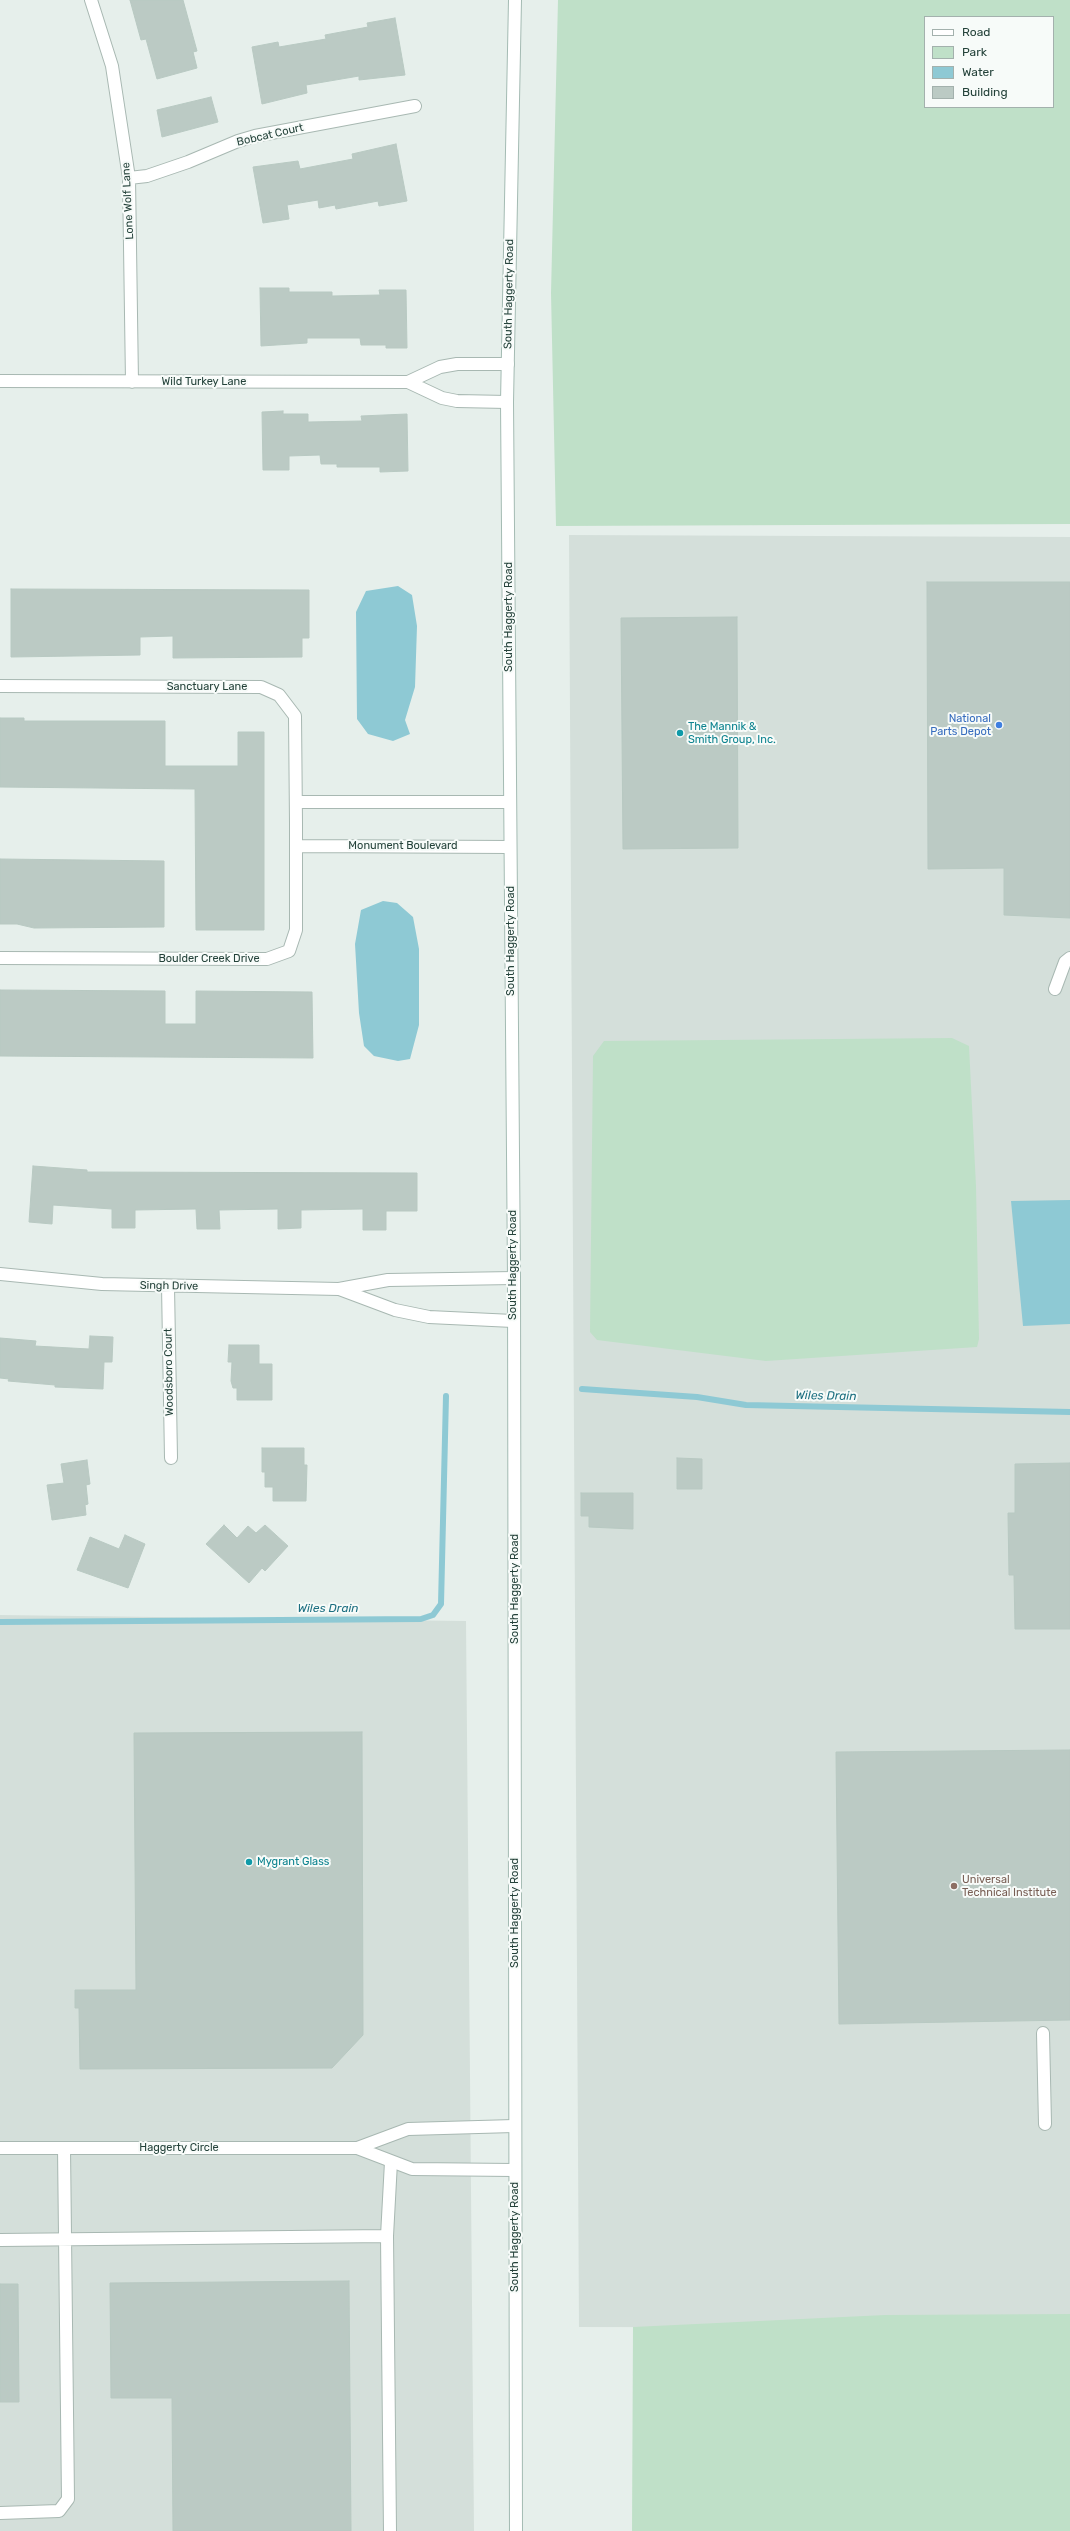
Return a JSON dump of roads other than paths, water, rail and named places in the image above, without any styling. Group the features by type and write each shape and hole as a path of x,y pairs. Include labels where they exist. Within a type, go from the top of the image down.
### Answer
{"street":[{"name":"Lone Wolf Lane","path":"91,0 112,66 129,178 132,382"},
{"name":"South Haggerty Road","path":"515,0 508,402 514,1278 514,2170 516,2531"},
{"name":"Bobcat Court","path":"129,178 147,176 188,162 238,141 255,136 415,106"},
{"name":"Wild Turkey Lane","path":"0,381 408,382 440,367 457,364 508,364"},
{"name":"Wild Turkey Lane","path":"408,382 442,398 457,401 508,402"},
{"name":"Sanctuary Lane","path":"0,686 261,687 279,695 295,716 296,823"},
{"path":"296,802 510,802"},
{"name":"Boulder Creek Drive","path":"0,958 267,959 289,951 296,930 296,823"},
{"name":"Monument Boulevard","path":"296,846 510,847"},
{"path":"1055,989 1065,962 1070,958"},
{"name":"Singh Drive","path":"0,1274 102,1284 339,1289 388,1280 514,1278"},
{"name":"Woodsboro Court","path":"168,1286 170,1458"},
{"name":"Singh Drive","path":"339,1289 395,1310 429,1317 513,1321"},
{"path":"1043,2033 1045,2124"},
{"name":"Haggerty Circle","path":"0,2148 357,2148 408,2129 514,2126"},
{"path":"0,2513 59,2511 68,2499 64,2148"},
{"name":"Haggerty Circle","path":"357,2148 412,2169 514,2170"},
{"path":"390,2531 387,2236 391,2162"},
{"path":"0,2240 387,2236"}],"water":[{"path":"398,586 412,595 417,626 415,687 405,720 410,734 393,741 368,734 357,719 356,612 366,591"},
{"path":"383,901 397,903 413,917 419,949 419,1025 410,1059 398,1061 374,1056 364,1046 359,1013 355,944 361,910"},
{"path":"1070,1200 1070,1324 1023,1326 1011,1201"}],"waterway":[{"name":"Wiles Drain","path":"582,1389 697,1397 746,1405 1070,1412"},
{"name":"Wiles Drain","path":"0,1622 421,1619 433,1615 441,1604 446,1396"}],"place":[{"name":"National Parts Depot","path":"999,725"},
{"name":"The Mannik & Smith Group, Inc.","path":"680,733"},
{"name":"Mygrant Glass","path":"249,1862"},
{"name":"Universal Technical Institute","path":"954,1886"}]}
